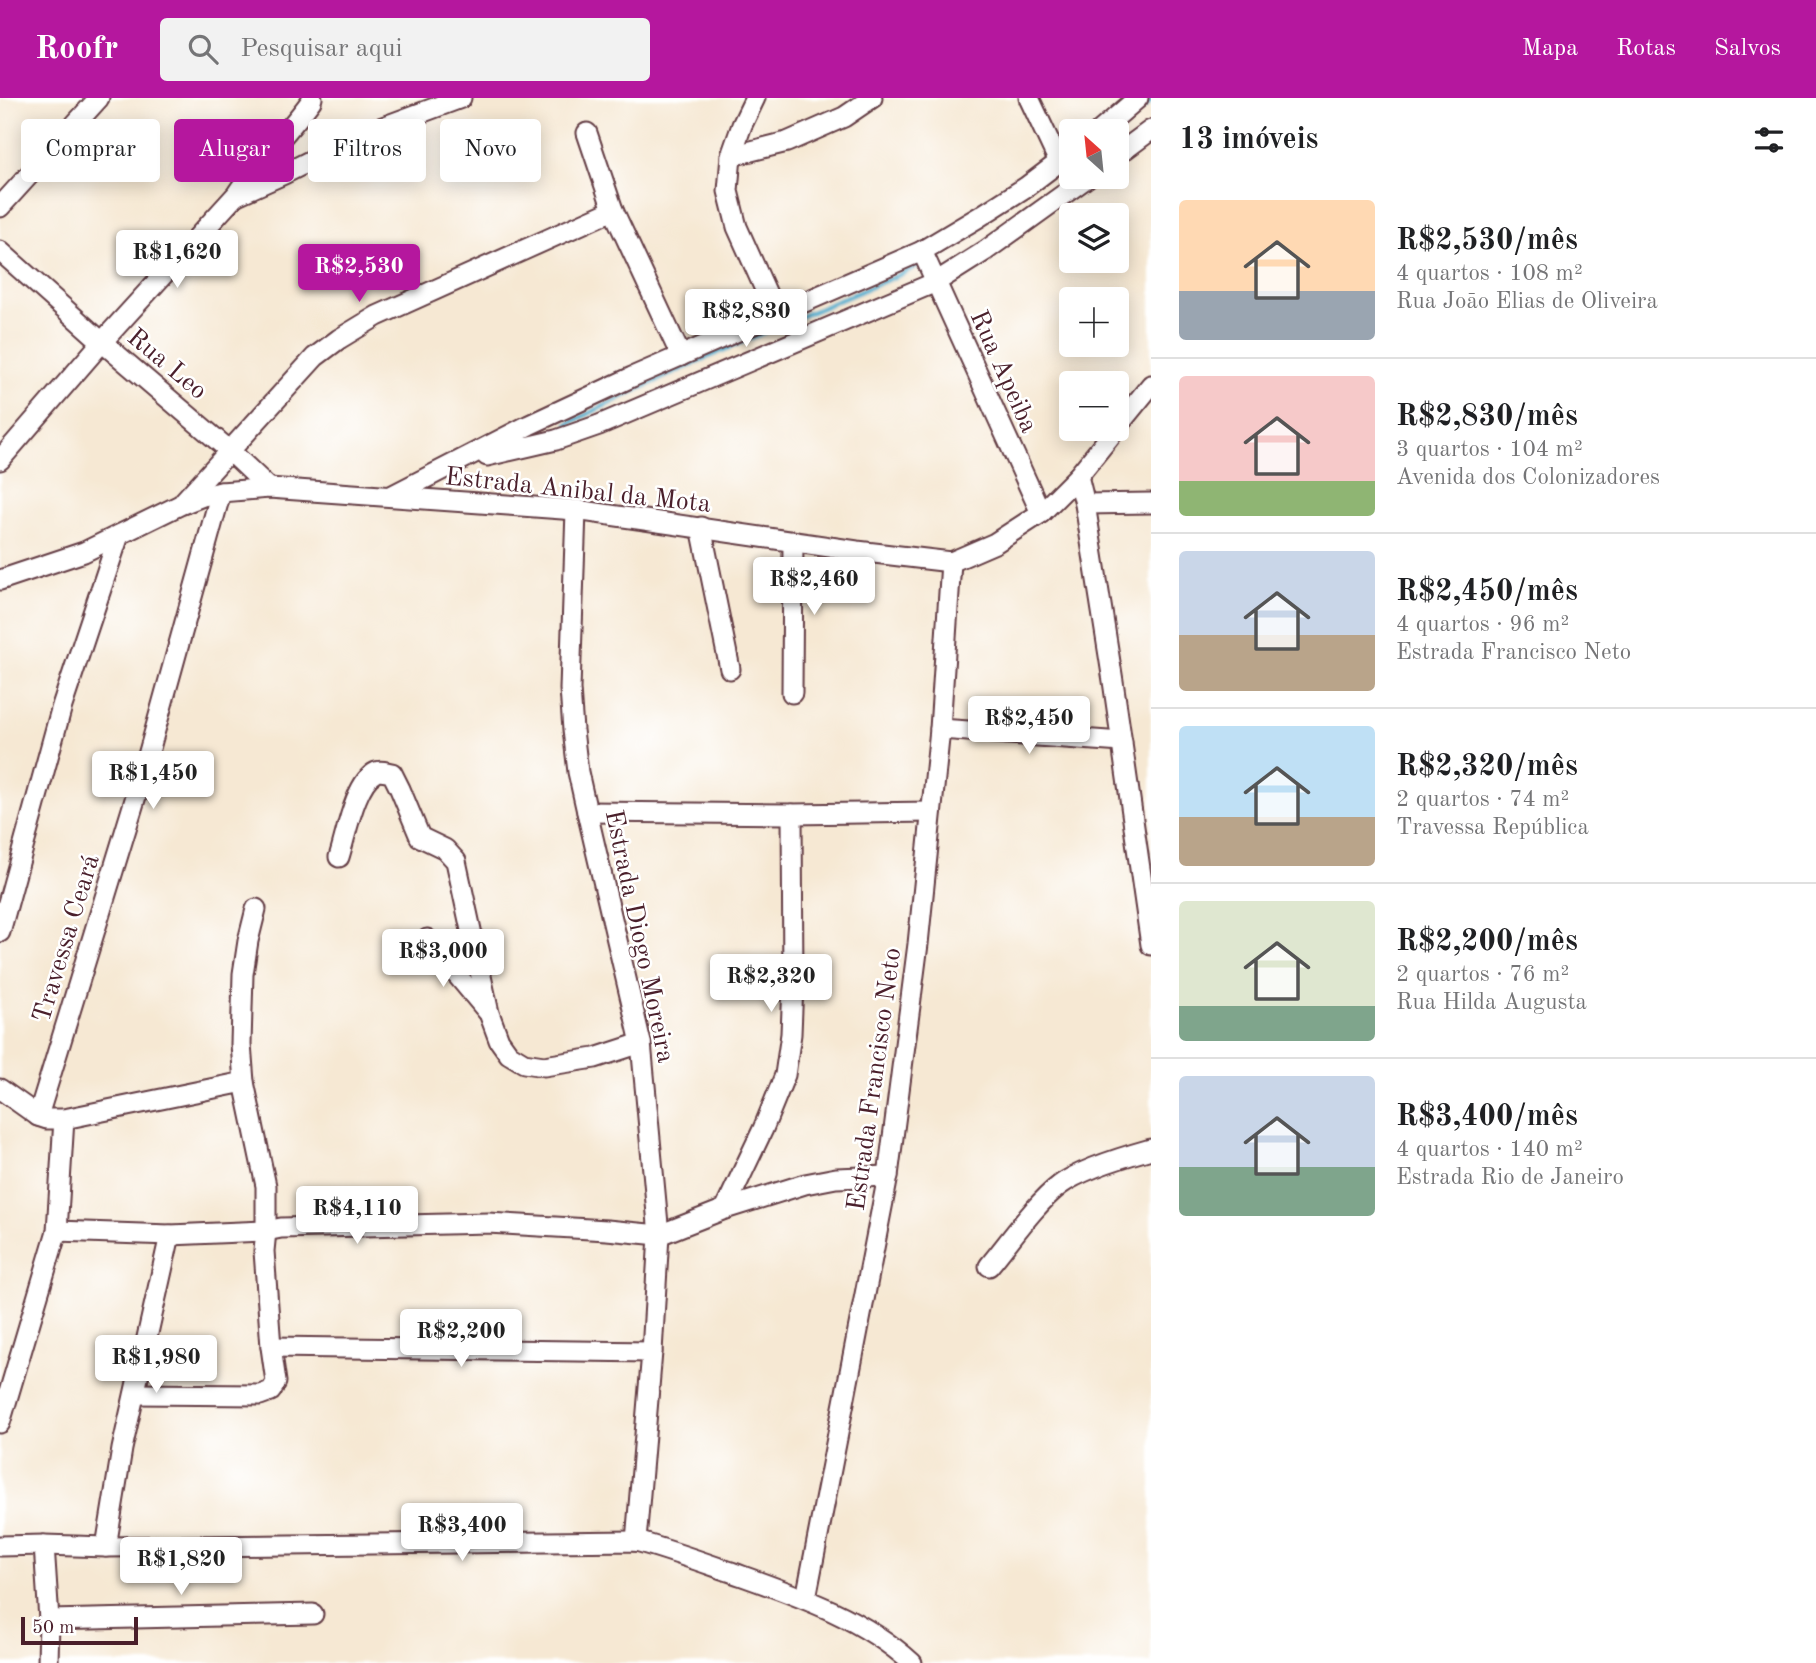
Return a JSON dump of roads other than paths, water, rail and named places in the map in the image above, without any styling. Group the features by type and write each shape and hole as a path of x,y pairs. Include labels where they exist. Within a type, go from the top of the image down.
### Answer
{"street":[{"path":"0,206 99,98"},
{"path":"0,460 102,342 236,195 268,152 297,121 312,98"},
{"path":"236,195 361,135 461,98"},
{"path":"755,98 731,156 728,191 737,227 776,314"},
{"path":"731,156 787,142 845,117 872,98"},
{"path":"1029,98 1059,148"},
{"path":"1114,119 1138,98"},
{"path":"1129,146 1151,130"},
{"path":"587,133 613,210 681,356"},
{"path":"390,496 529,425 681,356 750,344 776,314 929,266 979,217 1059,162"},
{"path":"451,466 556,440 599,425 750,344 929,266 1005,237 1071,189"},
{"path":"180,505 315,357 339,339 377,316 613,210"},
{"name":"Rua Leo","path":"0,251 269,488"},
{"name":"Rua Apeiba","path":"929,266 1041,513"},
{"path":"1129,413 1151,385"},
{"path":"951,562 995,543 1041,513 1078,476 1106,441"},
{"path":"1078,476 1122,742 1151,945"},
{"name":"Estrada Anibal da Mota","path":"0,580 84,552 203,496 269,488 576,510 951,562"},
{"name":"Travessa Ceará","path":"38,1116 144,769 221,492"},
{"path":"1084,503 1151,503"},
{"name":"Estrada Diogo Moreira","path":"576,510 570,689 578,772 641,1043 659,1235 636,1541"},
{"path":"701,527 730,669"},
{"path":"0,932 62,706 119,535"},
{"path":"792,693 793,541"},
{"name":"Estrada Francisco Neto","path":"806,1598 888,1176 918,944 940,729 951,562"},
{"path":"940,729 1122,742"},
{"path":"339,857 359,791 369,778 384,771 396,781 419,837 445,849 456,861 489,1013 499,1040 509,1054 524,1063 544,1066 595,1058 641,1043"},
{"path":"587,812 931,812"},
{"path":"725,1209 785,1075 791,1034 793,984 792,814"},
{"path":"135,1394 260,1395 271,1391 276,1382 264,1251 266,1186 244,1082 241,1044 243,974 256,909"},
{"path":"427,939 489,1013"},
{"path":"0,1089 38,1116 64,1119 244,1082"},
{"path":"0,1423 57,1231 64,1119"},
{"path":"989,1266 1046,1196 1062,1183 1082,1173 1151,1149"},
{"path":"57,1231 170,1235 281,1228 488,1223 659,1235 725,1209 804,1184 836,1178 888,1176"},
{"path":"106,1547 122,1449 170,1235"},
{"path":"271,1347 652,1352"},
{"path":"0,1546 636,1541 806,1598 856,1624 898,1650 912,1663"},
{"path":"44,1545 49,1620 48,1663"},
{"path":"49,1620 313,1614"}],"waterway":[{"path":"1129,120 1151,101"},
{"path":"932,258 975,231"},
{"path":"568,424 691,365 921,264"}]}
